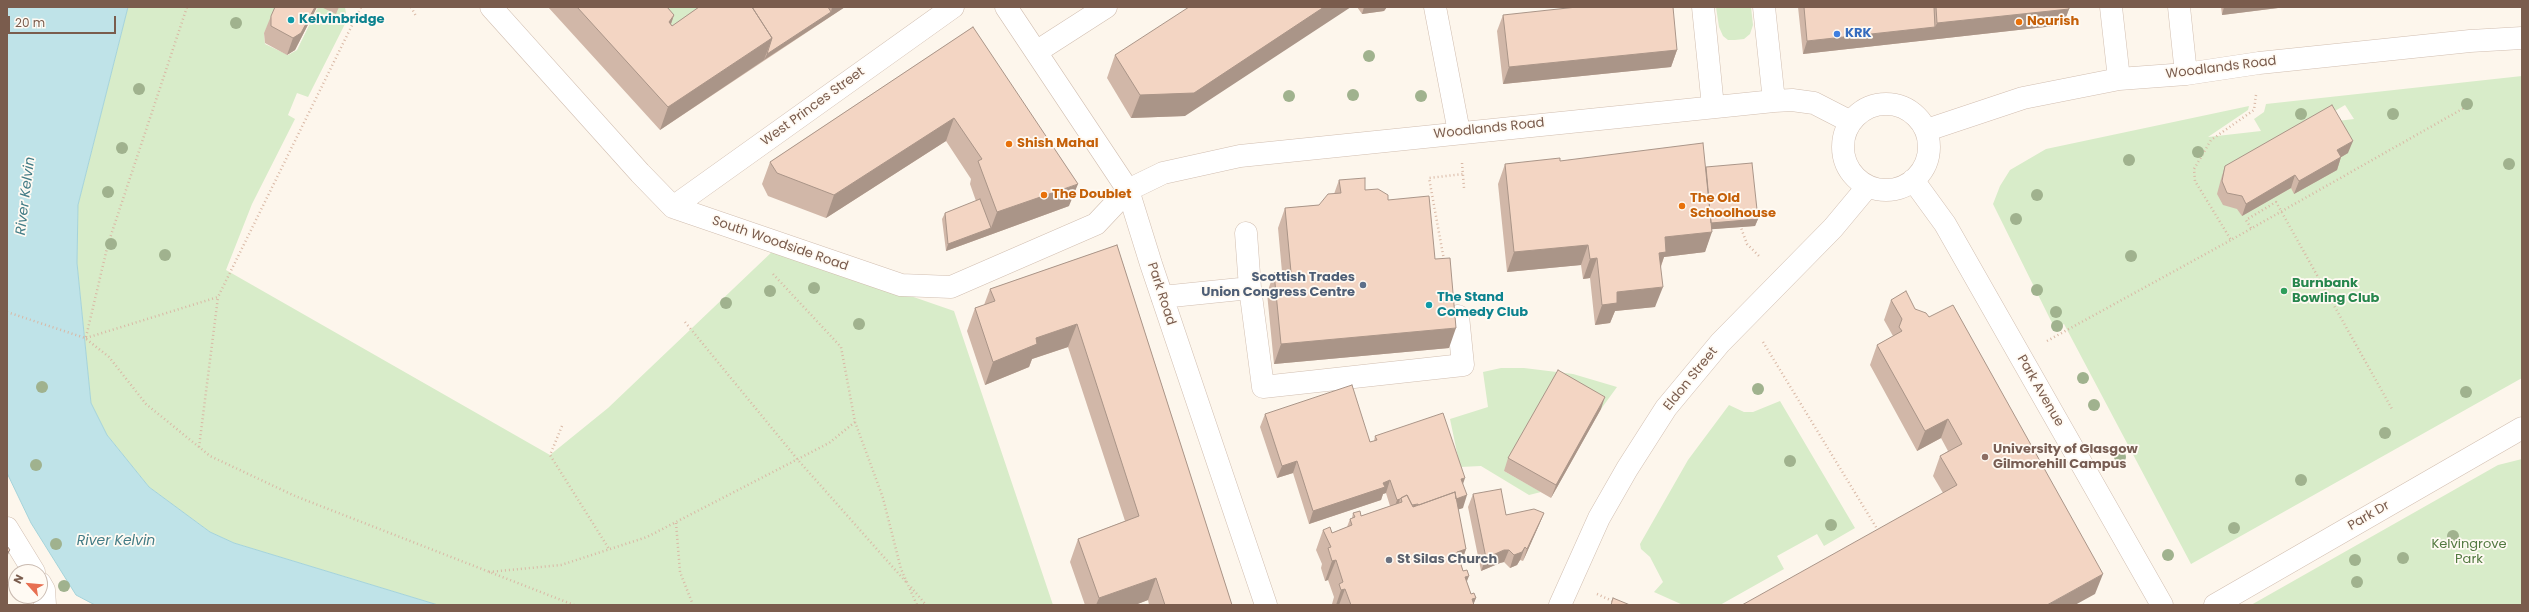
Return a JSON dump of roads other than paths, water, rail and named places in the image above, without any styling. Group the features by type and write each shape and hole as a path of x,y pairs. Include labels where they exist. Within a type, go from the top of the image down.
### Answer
{"street":[{"name":"South Woodside Road","path":"492,7 640,173 673,207 901,285 951,286 1096,224 1128,190"},
{"name":"West Princes Street","path":"673,207 953,7"},
{"name":"Park Road","path":"1006,7 1128,190 1266,605"},
{"path":"1435,7 1459,132"},
{"path":"1703,7 1713,107"},
{"path":"1764,7 1774,101"},
{"path":"2111,7 2119,79"},
{"path":"2179,7 2186,74"},
{"path":"1036,52 1104,8"},
{"name":"Woodlands Road","path":"1927,130 2023,98 2119,79 2186,74 2259,63 2470,41 2522,38"},
{"name":"Woodlands Road","path":"1128,190 1163,173 1240,156 1459,132 1774,101 1792,100 1814,103 1851,122"},
{"path":"1892,104 1906,108 1927,130 1929,144 1928,158 1923,170 1913,180 1891,190 1868,186 1857,179 1845,158 1843,145 1851,122 1862,111 1876,105 1892,104"},
{"name":"Park Avenue","path":"1913,180 1945,224 2162,605"},
{"name":"Eldon Street","path":"1560,605 1599,518 1658,420 1693,374 1746,314 1833,228 1868,186"},
{"path":"1246,233 1250,288 1263,387 1463,365 1458,316"},
{"path":"1162,296 1250,288"},
{"name":"Park Dr","path":"2215,605 2519,431"},
{"path":"7,528 29,564"}],"water":[{"name":"River Kelvin","path":"7,7 128,7 78,205 77,263 91,403 107,435 149,487 210,532 234,543 438,605 95,605 76,595 31,523 7,473"}],"place":[{"name":"Kelvinbridge","path":"291,20"},
{"name":"Nourish","path":"2019,22"},
{"name":"KRK","path":"1837,34"},
{"name":"Shish Mahal","path":"1009,144"},
{"name":"The Doublet","path":"1044,195"},
{"name":"The Old Schoolhouse","path":"1682,206"},
{"name":"Scottish Trades Union Congress Centre","path":"1363,285"},
{"name":"Burnbank Bowling Club","path":"2284,291"},
{"name":"The Stand Comedy Club","path":"1429,305"},
{"name":"University of Glasgow Gilmorehill Campus","path":"1985,457"},
{"name":"St Silas Church","path":"1389,560"}],"park label":[{"name":"Kelvingrove Park","path":"2469,552"}]}
